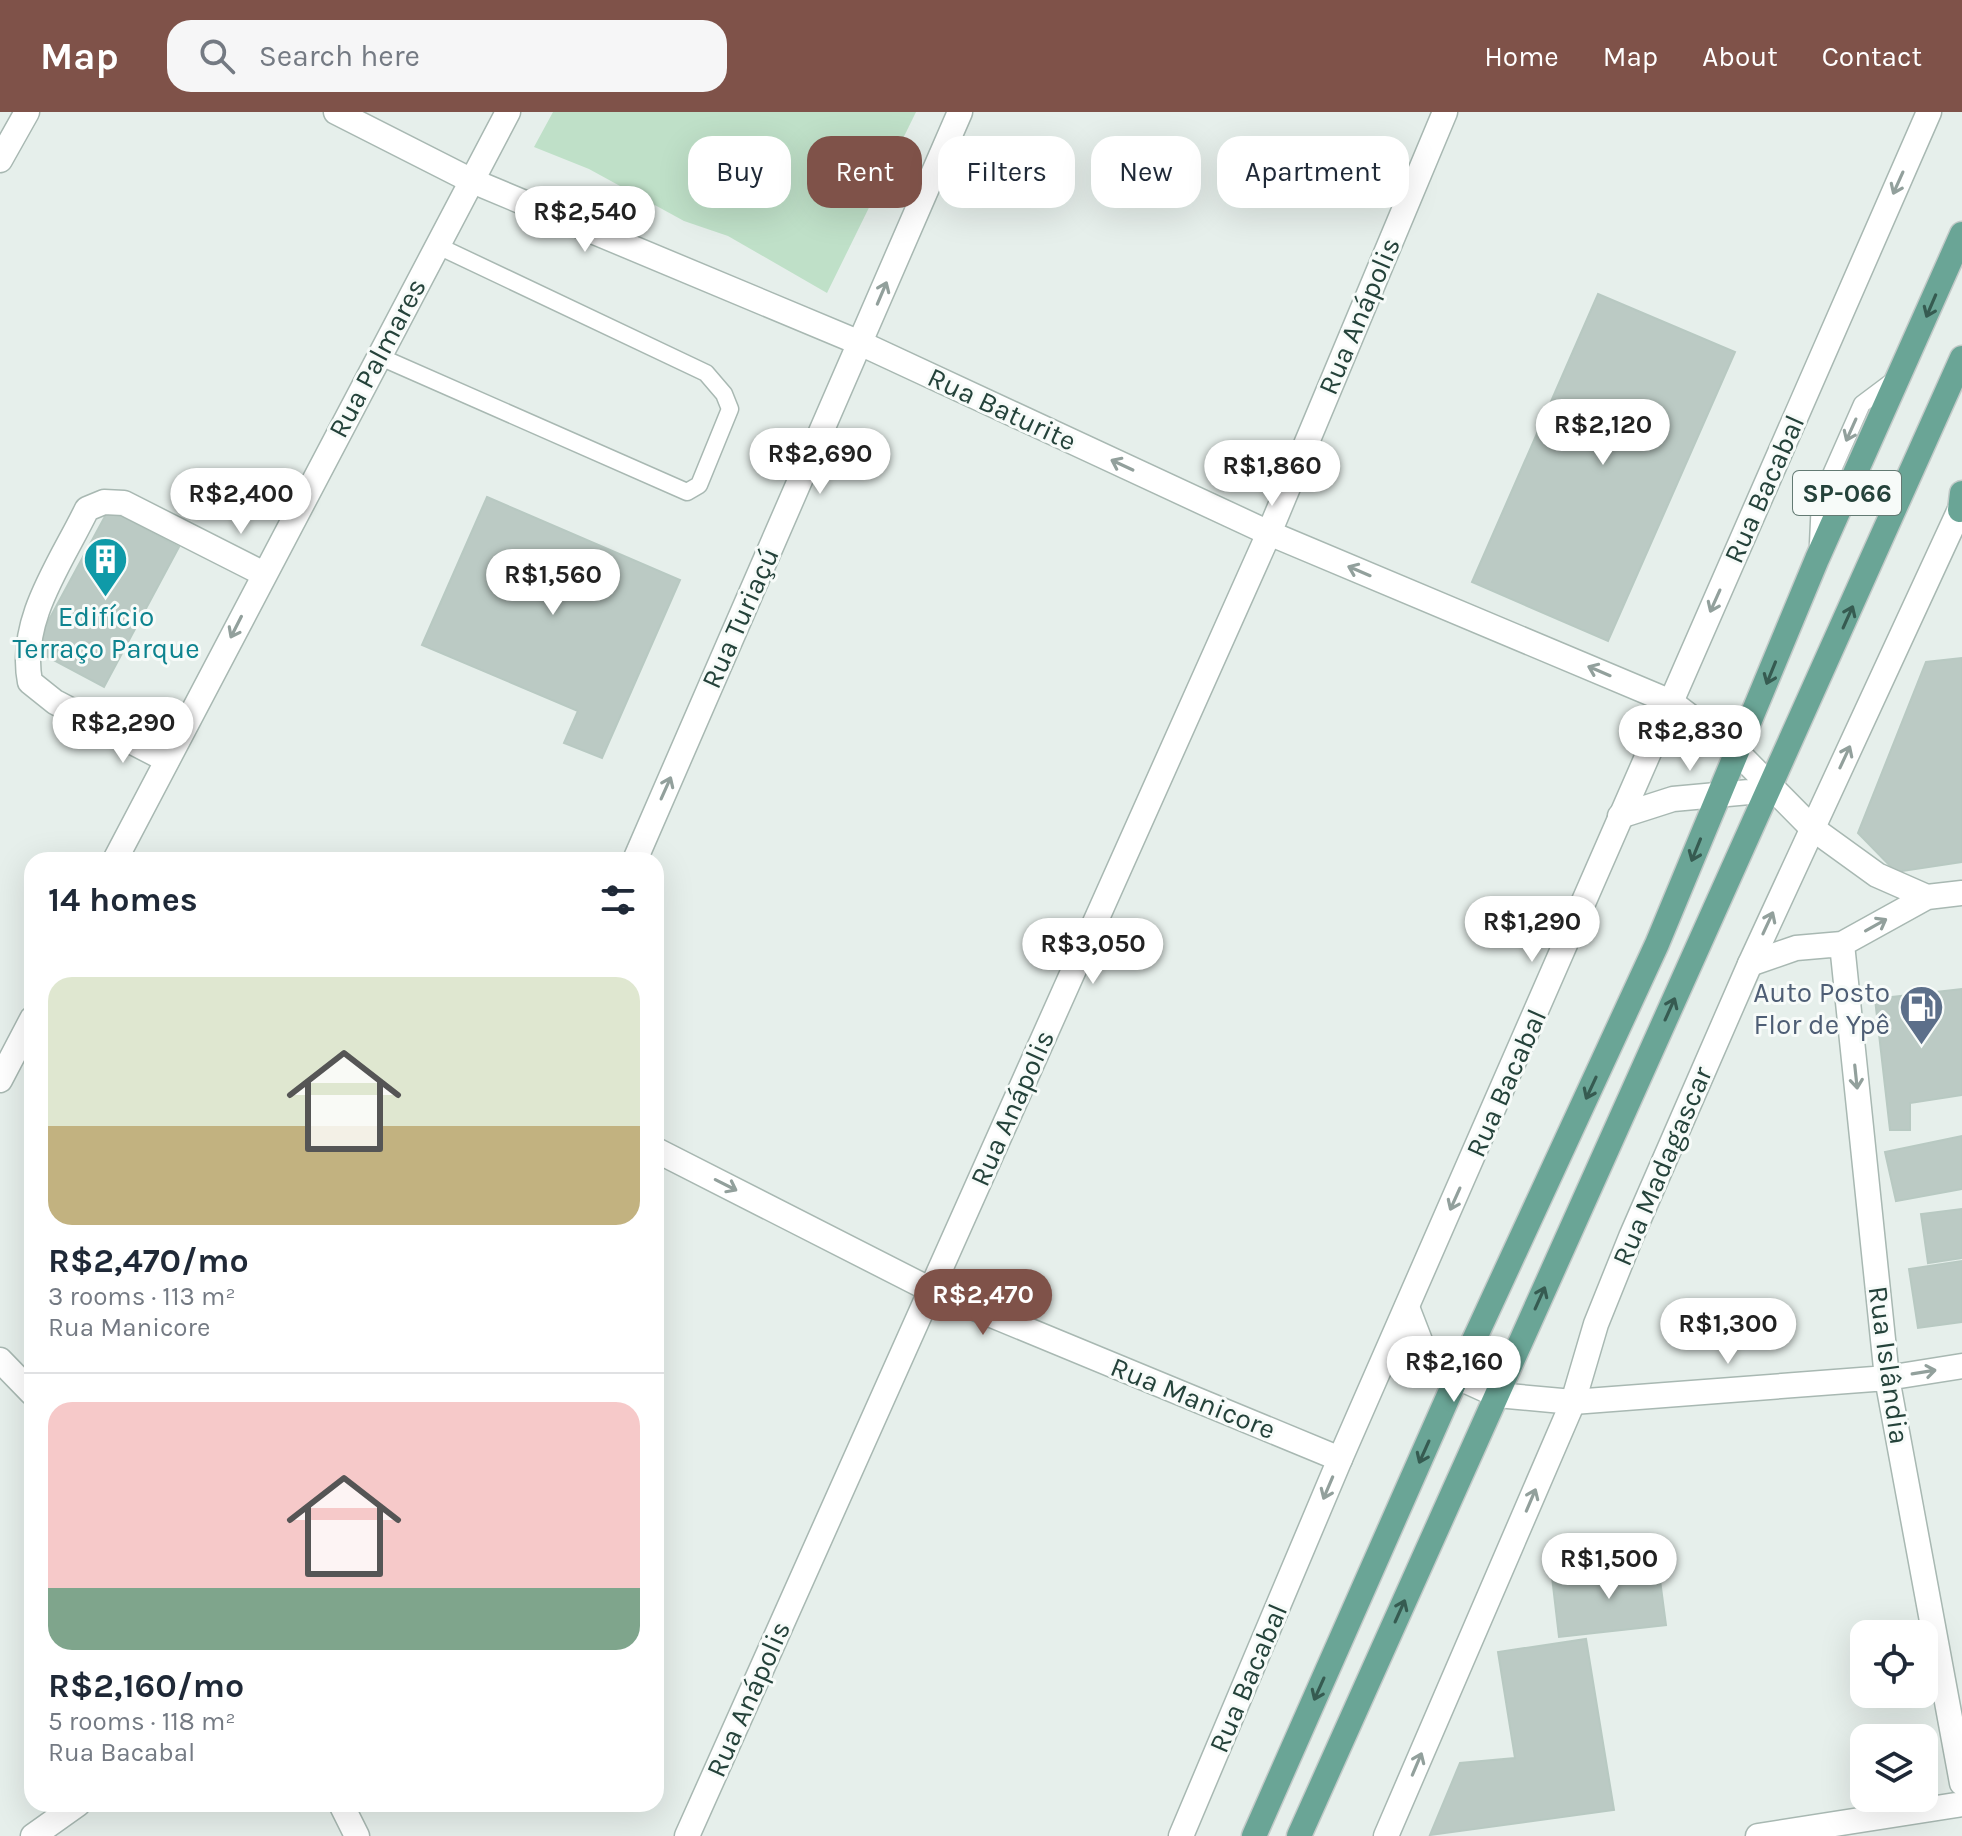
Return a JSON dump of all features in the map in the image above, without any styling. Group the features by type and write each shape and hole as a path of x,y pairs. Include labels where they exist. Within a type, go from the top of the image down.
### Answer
{"main road":[{"name":"SP-066","path":"1254,1836 1456,1379 1657,944 1817,559 1962,234"},
{"name":"SP-066","path":"1299,1836 1771,790 1962,358"}],"street":[{"path":"0,160 27,112"},
{"name":"Rua Baturite","path":"336,112 470,180 860,343 1269,533 1671,702 1738,753 1771,790 1812,828 1877,875 1927,897"},
{"name":"Rua Palmares","path":"119,852 508,112"},
{"name":"Rua Turiaçú","path":"638,852 960,112"},
{"name":"Rua Anápolis","path":"687,1836 1269,533 1445,112"},
{"name":"Rua Bacabal","path":"1181,1836 1340,1459 1929,112"},
{"path":"167,760 55,702 30,682 25,657 30,625 87,509 104,502 124,503 264,574"},
{"name":"Rua Madagascar","path":"1386,1836 1573,1402 1596,1324 1619,1266 1750,964 1961,503"},
{"path":"1620,816 1673,799 1771,790"},
{"path":"1750,964 1796,948 1842,944 1927,897 1962,893"},
{"name":"Rua Islândia","path":"1842,944 1887,1378 1962,1783"},
{"path":"0,1080 24,1034"},
{"name":"Rua Manicore","path":"664,1154 931,1290 1340,1459"},
{"path":"1407,1307 1429,1364 1456,1379 1497,1395 1573,1402 1887,1378 1962,1366"},
{"path":"0,1360 24,1385"},
{"path":"1758,1836 1962,1804"},
{"path":"33,1836 67,1812"},
{"path":"345,1812 357,1836"}],"lane":[{"path":"378,356 687,492 699,485 730,409 724,394 706,373 436,245"}],"green space":[{"path":"553,112 916,112 904,136 807,136 807,208 869,208 827,293 728,236 684,221 589,169 534,147"}],"building":[{"path":"1598,294 1735,352 1608,641 1472,582"},
{"path":"487,497 680,580 602,758 564,743 578,711 422,645"},
{"name":"Edifício Terraço Parque","path":"109,509 179,547 104,687 33,649"},
{"path":"1962,658 1962,862 1896,872 1858,833 1926,662"},
{"name":"Auto Posto Flor de Ypê","path":"1962,989 1962,1095 1910,1103 1910,1130 1890,1130 1875,999"},
{"path":"1962,1136 1962,1189 1896,1201 1885,1152"},
{"path":"1962,1209 1962,1258 1928,1263 1921,1214"},
{"path":"1962,1261 1962,1322 1918,1328 1909,1269"},
{"path":"1658,1565 1666,1625 1559,1637 1552,1577"},
{"path":"1586,1639 1614,1810 1430,1835 1460,1763 1515,1758 1498,1652"}],"place":[{"name":"Edifício Terraço Parque","path":"106,598"},
{"name":"Auto Posto Flor de Ypê","path":"1921,1047"}]}
